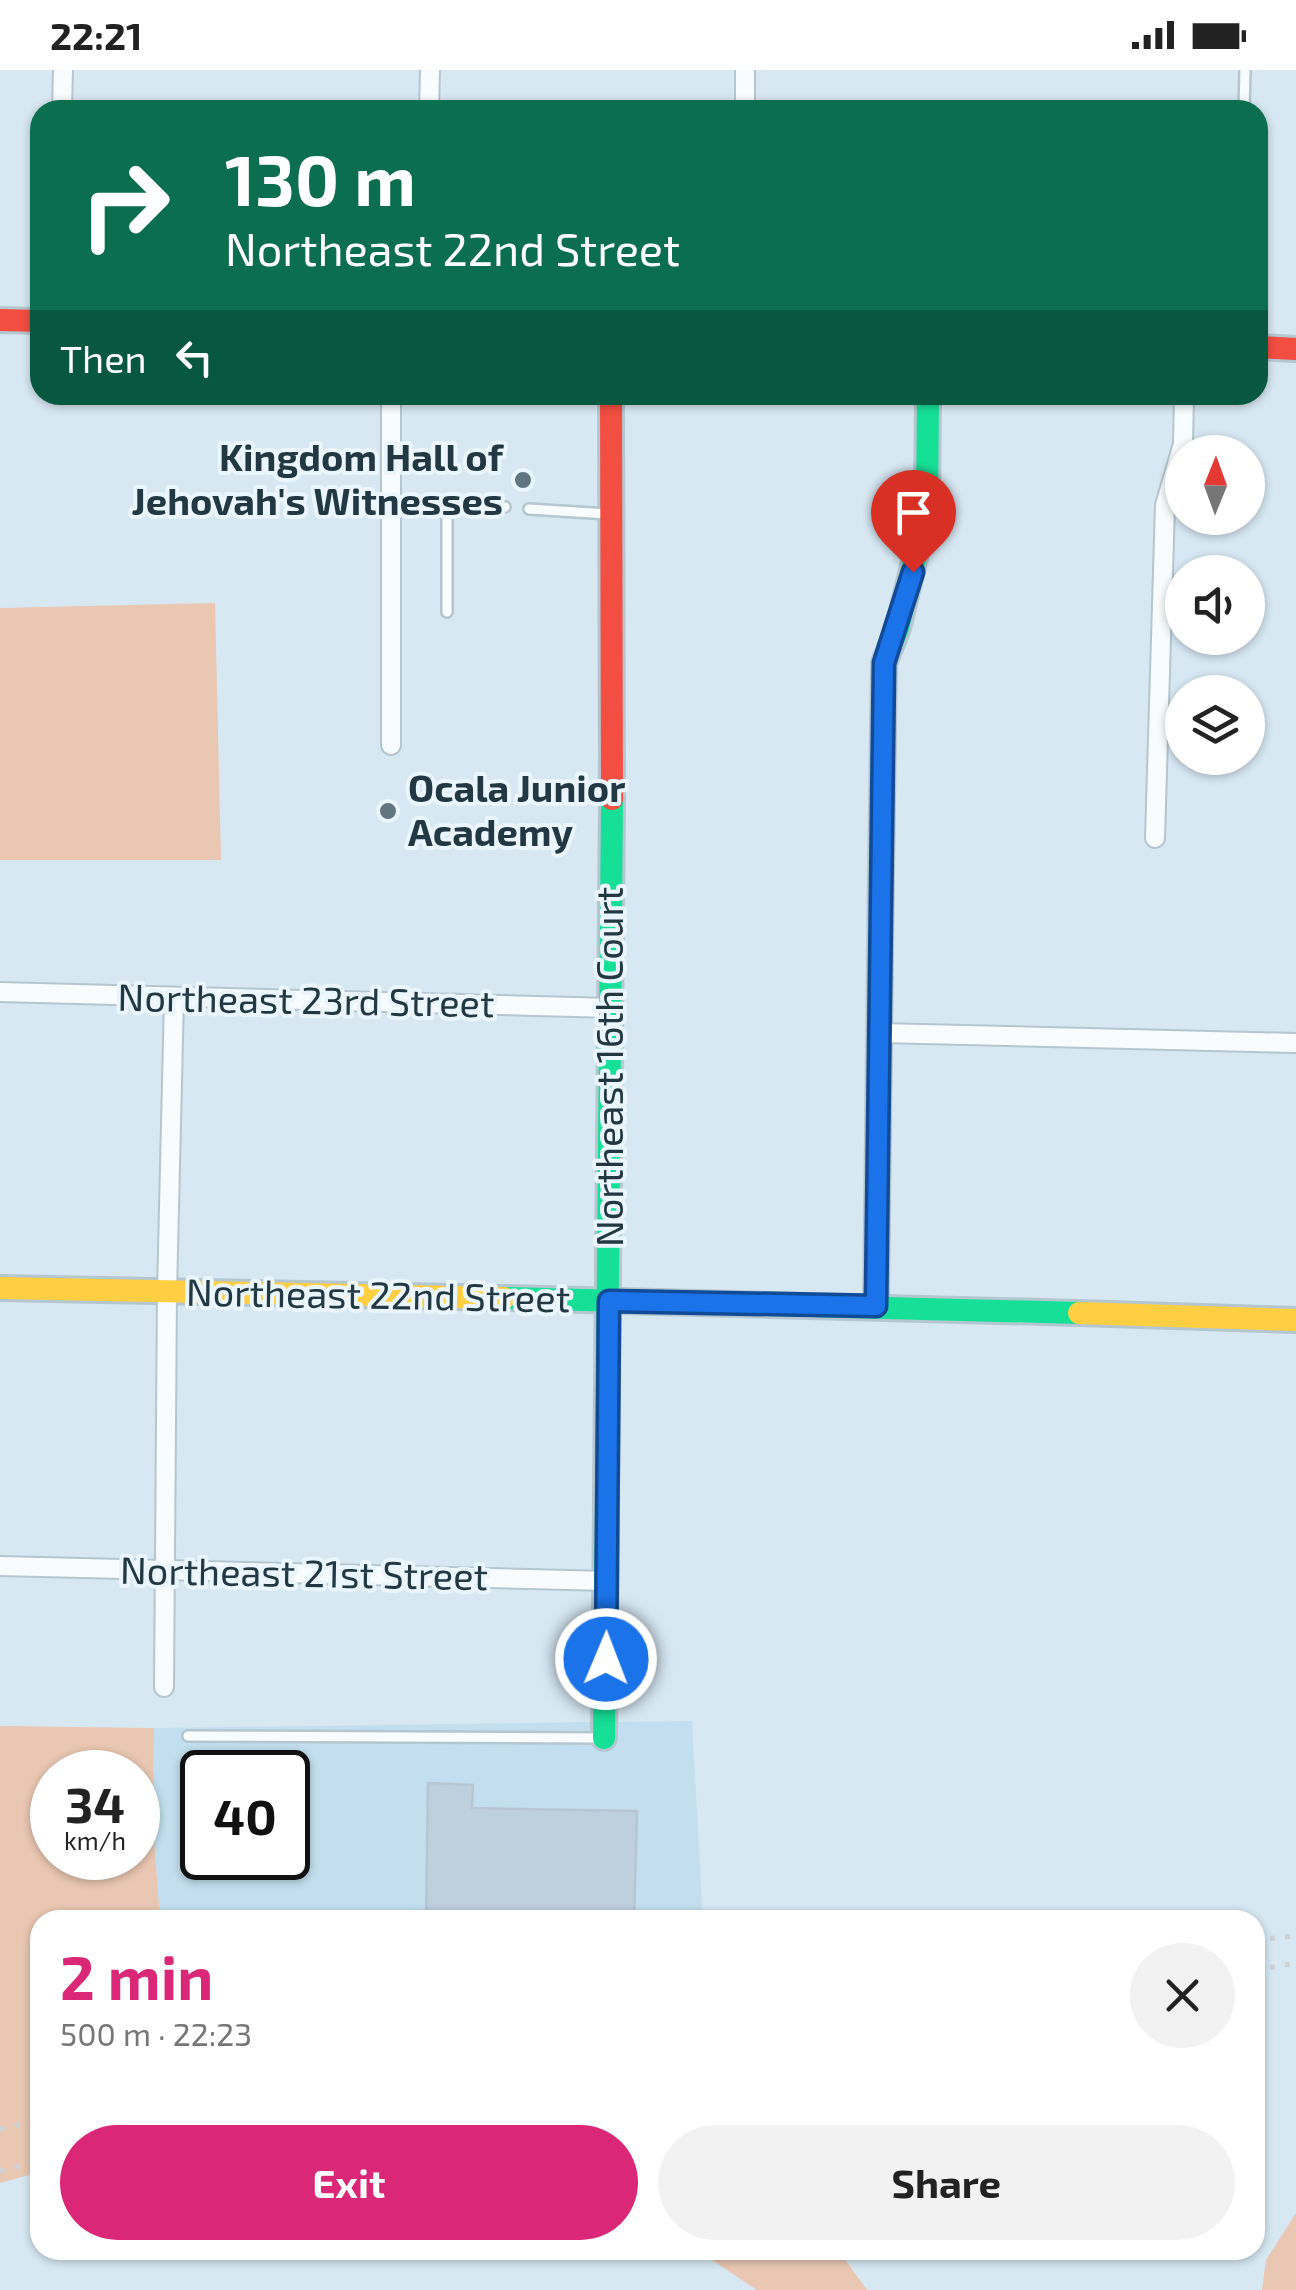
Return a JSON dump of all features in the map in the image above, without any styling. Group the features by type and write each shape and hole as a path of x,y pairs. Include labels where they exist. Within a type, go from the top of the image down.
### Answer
{"street":[{"path":"62,100 63,70"},
{"path":"429,100 430,70"},
{"path":"745,70 745,100"},
{"path":"0,320 30,321"},
{"path":"1268,348 1296,349"},
{"path":"390,405 391,745"},
{"name":"Northeast 16th Court","path":"604,1738 612,1008 611,405"},
{"path":"876,1306 884,663 898,628 927,508 928,405"},
{"path":"1155,838 1165,504 1183,444 1184,405"},
{"name":"Northeast 23rd Street","path":"0,992 612,1008"},
{"path":"164,1687 166,1292 174,998"},
{"path":"880,1032 1296,1043"},
{"name":"Northeast 22nd Street","path":"0,1288 876,1306 1296,1320"},
{"name":"Northeast 21st Street","path":"0,1566 608,1580"}],"lane":[{"path":"1244,100 1245,70"},
{"path":"447,612 447,506 505,507"},
{"path":"530,509 611,514"},
{"path":"188,1736 604,1738"}],"shaded area":[{"path":"215,603 221,860 0,860 0,608"},
{"path":"692,1721 702,1910 159,1910 160,1750 154,1750 154,1728 595,1722 595,1748 613,1749 614,1722"},
{"path":"0,1726 154,1728 154,1750 30,1750 30,1880 157,1880 159,1910 30,1910 30,2175 0,2183"},
{"path":"1296,2213 1296,2290 1262,2290 1266,2260"},
{"path":"712,2260 845,2260 867,2290 757,2290"}],"building":[{"path":"428,1783 473,1785 472,1808 637,1811 634,1910 426,1910"}],"railway":[{"path":"1265,1939 1296,1936"},
{"path":"1265,1968 1296,1963"},
{"path":"0,2129 30,2122"},
{"path":"0,2171 30,2164"}],"traffic: fast":[{"path":"881,875 884,663 898,628 927,508 928,405"},
{"path":"604,1738 612,799"},
{"path":"504,1298 1079,1313"}],"traffic: slow":[{"path":"0,1288 504,1298"},
{"path":"1079,1313 1296,1320"}],"traffic: jam":[{"path":"0,320 30,321"},
{"path":"1268,348 1296,349"},
{"path":"611,405 612,799"},
{"path":"876,1306 881,875"}],"place":[{"name":"Kingdom Hall of Jehovah's Witnesses","path":"523,480"},
{"name":"Ocala Junior Academy","path":"388,811"}],"route":[{"path":"606,1659 609,1301 876,1306 884,663 913,572"}]}
